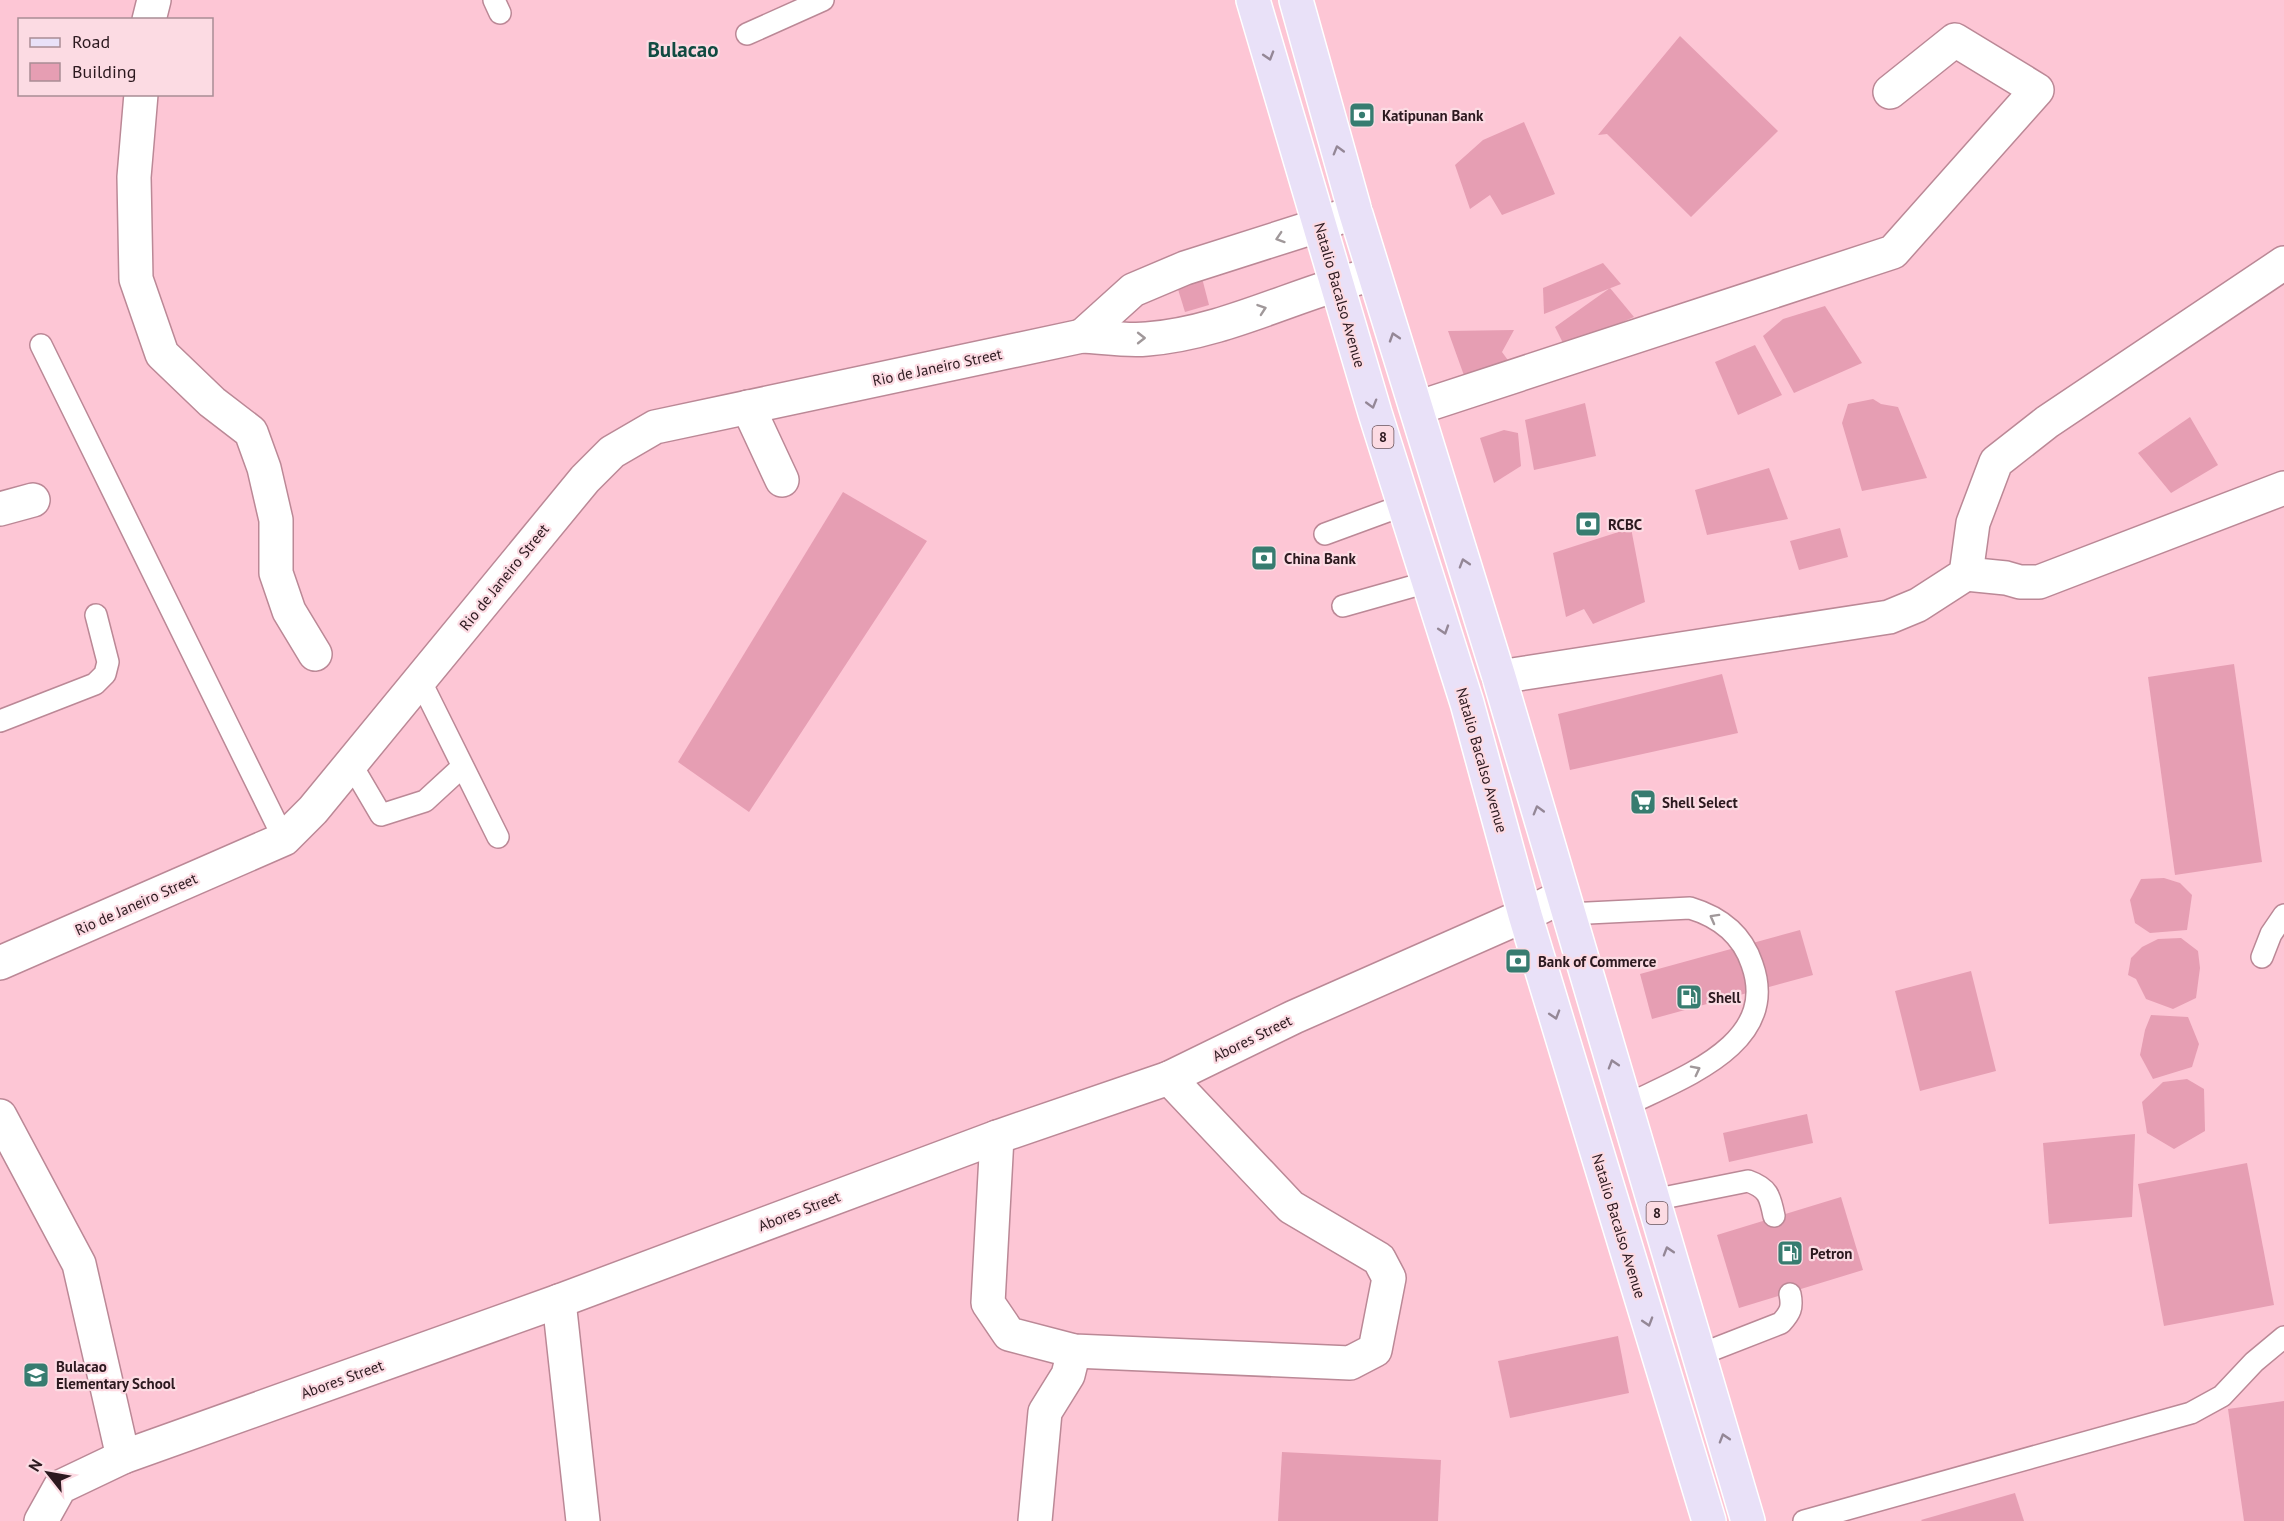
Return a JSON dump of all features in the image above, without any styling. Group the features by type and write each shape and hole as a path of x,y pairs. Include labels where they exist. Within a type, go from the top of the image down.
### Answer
{"main road":[{"name":"Natalio Bacalso Avenue","path":"1253,0 1375,413 1467,703 1525,915 1709,1521"},
{"name":"8","path":"1296,0 1355,211 1499,677 1748,1521"}],"street":[{"path":"150,18 154,0"},
{"path":"1417,408 1893,252 2037,90 1955,40 1890,92"},
{"path":"141,96 134,177 136,279 162,354 212,402 251,432 264,468 276,520 276,573 289,611 315,654"},
{"path":"1082,336 1133,290 1185,268 1320,225 1355,211"},
{"path":"1966,574 1973,523 1996,462 2047,422 2284,263"},
{"name":"Rio de Janeiro Street","path":"0,963 284,839 313,810 585,479 612,452 655,427 1082,336 1146,339 1207,328 1337,283 1374,274"},
{"path":"748,407 782,480"},
{"path":"1499,677 1889,617 1918,604 1966,574 2006,578 2020,582 2038,582 2284,488"},
{"path":"0,509 33,500"},
{"name":"Abores Street","path":"41,1521 60,1487 123,1457 559,1301 997,1137 1169,1078 1294,1017 1525,915 1565,905"},
{"path":"997,1137 988,1303 1009,1334 1074,1351 1350,1363 1375,1350 1389,1278 1379,1259 1292,1207 1169,1078"},
{"path":"0,1116 79,1264 123,1457"},
{"path":"559,1301 583,1521"},
{"path":"1035,1521 1045,1412 1068,1375 1074,1351"}],"lane":[{"path":"747,34 823,0"},
{"path":"41,345 284,839"},
{"path":"1325,534 1404,505"},
{"path":"1342,606 1428,582"},
{"path":"0,721 95,684 105,674 108,662 96,615"},
{"path":"420,681 498,837"},
{"path":"351,764 381,815 425,801 462,767"},
{"path":"1565,905 1690,908 1708,914 1738,937 1748,952 1755,972 1757,991 1754,1011 1746,1030 1733,1046 1718,1059 1625,1106"},
{"path":"2262,957 2271,934 2284,915"},
{"path":"1653,1200 1748,1181 1762,1186 1770,1198 1774,1216"},
{"path":"1699,1355 1781,1323 1790,1314 1793,1306 1790,1294"},
{"path":"1804,1521 2191,1413 2222,1396 2254,1362 2284,1337"}],"building":[{"path":"1680,36 1778,131 1691,217 1607,134 1598,135"},
{"path":"1524,122 1555,194 1502,215 1490,195 1470,209 1455,165 1483,140"},
{"path":"1603,263 1621,284 1544,314 1543,288"},
{"path":"1202,278 1209,305 1185,312 1177,286"},
{"path":"1610,288 1634,317 1565,347 1555,327"},
{"path":"1825,306 1862,363 1794,393 1763,336 1783,319"},
{"path":"1514,330 1502,352 1510,363 1466,381 1448,331"},
{"path":"1755,345 1782,395 1738,415 1715,362"},
{"path":"1873,399 1881,404 1898,407 1927,478 1862,491 1842,423 1848,404"},
{"path":"1585,403 1596,456 1534,470 1525,420"},
{"path":"2190,417 2218,465 2171,493 2138,453"},
{"path":"1504,430 1518,433 1521,466 1494,483 1480,438"},
{"path":"1769,468 1788,519 1707,535 1695,490"},
{"path":"843,492 927,541 749,812 678,762"},
{"path":"1631,528 1645,602 1593,624 1584,609 1566,617 1553,553"},
{"path":"1840,528 1848,557 1799,570 1790,541"},
{"path":"2234,664 2262,862 2175,875 2148,677"},
{"path":"1722,674 1738,733 1570,770 1558,714"},
{"path":"2164,878 2180,883 2192,895 2187,930 2150,933 2135,923 2130,900 2141,879"},
{"name":"Shell","path":"1800,930 1813,975 1652,1019 1640,974"},
{"path":"2181,938 2198,951 2200,968 2196,998 2173,1009 2146,999 2136,979 2128,975 2131,958 2142,947 2158,939"},
{"path":"1971,971 1996,1071 1920,1091 1895,991"},
{"path":"2151,1015 2188,1017 2199,1044 2192,1067 2153,1079 2140,1055 2145,1030"},
{"path":"2187,1079 2204,1089 2205,1131 2174,1149 2147,1133 2142,1102 2163,1082"},
{"path":"1807,1114 1813,1143 1729,1162 1723,1133"},
{"path":"2135,1134 2132,1217 2049,1224 2043,1143"},
{"path":"2247,1163 2274,1305 2164,1326 2138,1184"},
{"name":"Petron","path":"1841,1197 1863,1270 1739,1308 1717,1235"},
{"path":"1618,1336 1629,1393 1510,1418 1498,1361"},
{"path":"2284,1401 2284,1521 2244,1521 2228,1409"},
{"path":"1282,1452 1441,1460 1438,1521 1278,1521"},
{"path":"2015,1493 2024,1521 1921,1520"}],"place":[{"name":"Katipunan Bank","path":"1362,115"},
{"name":"RCBC","path":"1588,524"},
{"name":"China Bank","path":"1264,558"},
{"name":"Shell Select","path":"1643,802"},
{"name":"Bank of Commerce","path":"1518,961"},
{"name":"Shell","path":"1689,997"},
{"name":"Petron","path":"1790,1253"},
{"name":"Bulacao Elementary School","path":"36,1375"}],"district":[{"name":"Bulacao","path":"683,49"}]}
